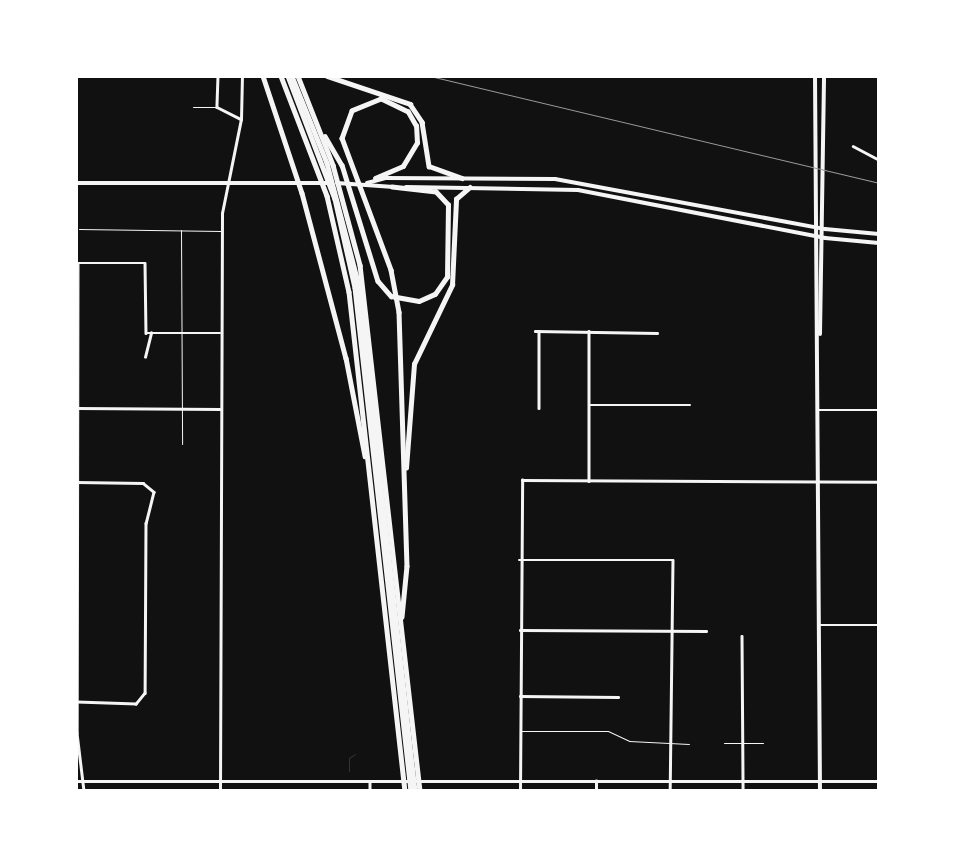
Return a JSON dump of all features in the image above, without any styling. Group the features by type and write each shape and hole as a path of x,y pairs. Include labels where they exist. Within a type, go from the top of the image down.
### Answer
{"highway":[{"path":"263,76 299,183 346,358 370,475"},
{"path":"281,76 317,163 343,259 370,475 405,791"},
{"path":"288,76 334,199 355,288 412,764 420,791"},
{"path":"292,76 327,163 356,275 412,764"},
{"path":"298,76 316,120 345,203 360,265 401,621 413,791"},
{"path":"327,76 410,104 422,122 429,166 462,178"},
{"path":"375,178 404,166 417,142 416,126 408,112 381,99 363,103 352,111 342,138 394,283 399,312 407,597 401,621"},
{"path":"316,120 342,165 378,281 391,296 419,301 440,289 449,271 448,205 436,192 392,187"},
{"path":"405,480 414,364 452,286 456,199 470,187"}],"main road":[{"path":"220,791 221,231 226,183 241,119 242,76"},
{"path":"815,76 815,236 819,339 820,791"},
{"path":"819,339 825,238 824,76"},
{"path":"367,183 375,178 548,179 580,182 600,184 825,229 879,234"},
{"path":"547,187 548,179"},
{"path":"76,182 367,183 392,187 547,187 597,192 825,238 879,243"},
{"path":"578,190 580,182"},
{"path":"597,192 600,184"},
{"path":"710,214 712,206"},
{"path":"76,781 879,781"}],"street":[{"path":"218,76 217,107 241,119"},
{"path":"853,146 879,160"},
{"path":"84,791 77,700 77,263 145,263 146,334 220,333"},
{"path":"535,331 657,334"},
{"path":"539,331 539,408"},
{"path":"589,331 589,481"},
{"path":"145,358 151,334"},
{"path":"589,405 690,405"},
{"path":"77,408 220,409"},
{"path":"819,410 879,410"},
{"path":"520,791 519,560 522,480 879,482"},
{"path":"76,482 150,486 154,497 146,523 142,700 77,700"},
{"path":"519,560 673,560 670,631 670,791"},
{"path":"819,625 879,625"},
{"path":"519,630 706,631"},
{"path":"742,636 743,791"},
{"path":"520,696 618,697"},
{"path":"370,781 370,791"},
{"path":"596,781 596,791"}],"lane":[{"path":"194,107 217,107"},
{"path":"79,230 221,231"},
{"path":"181,230 182,444"},
{"path":"520,731 608,731 629,741 689,744"},
{"path":"724,743 763,743"}],"waterway":[{"path":"349,771 349,758 355,754"}],"railway":[{"path":"430,76 879,183"}]}
